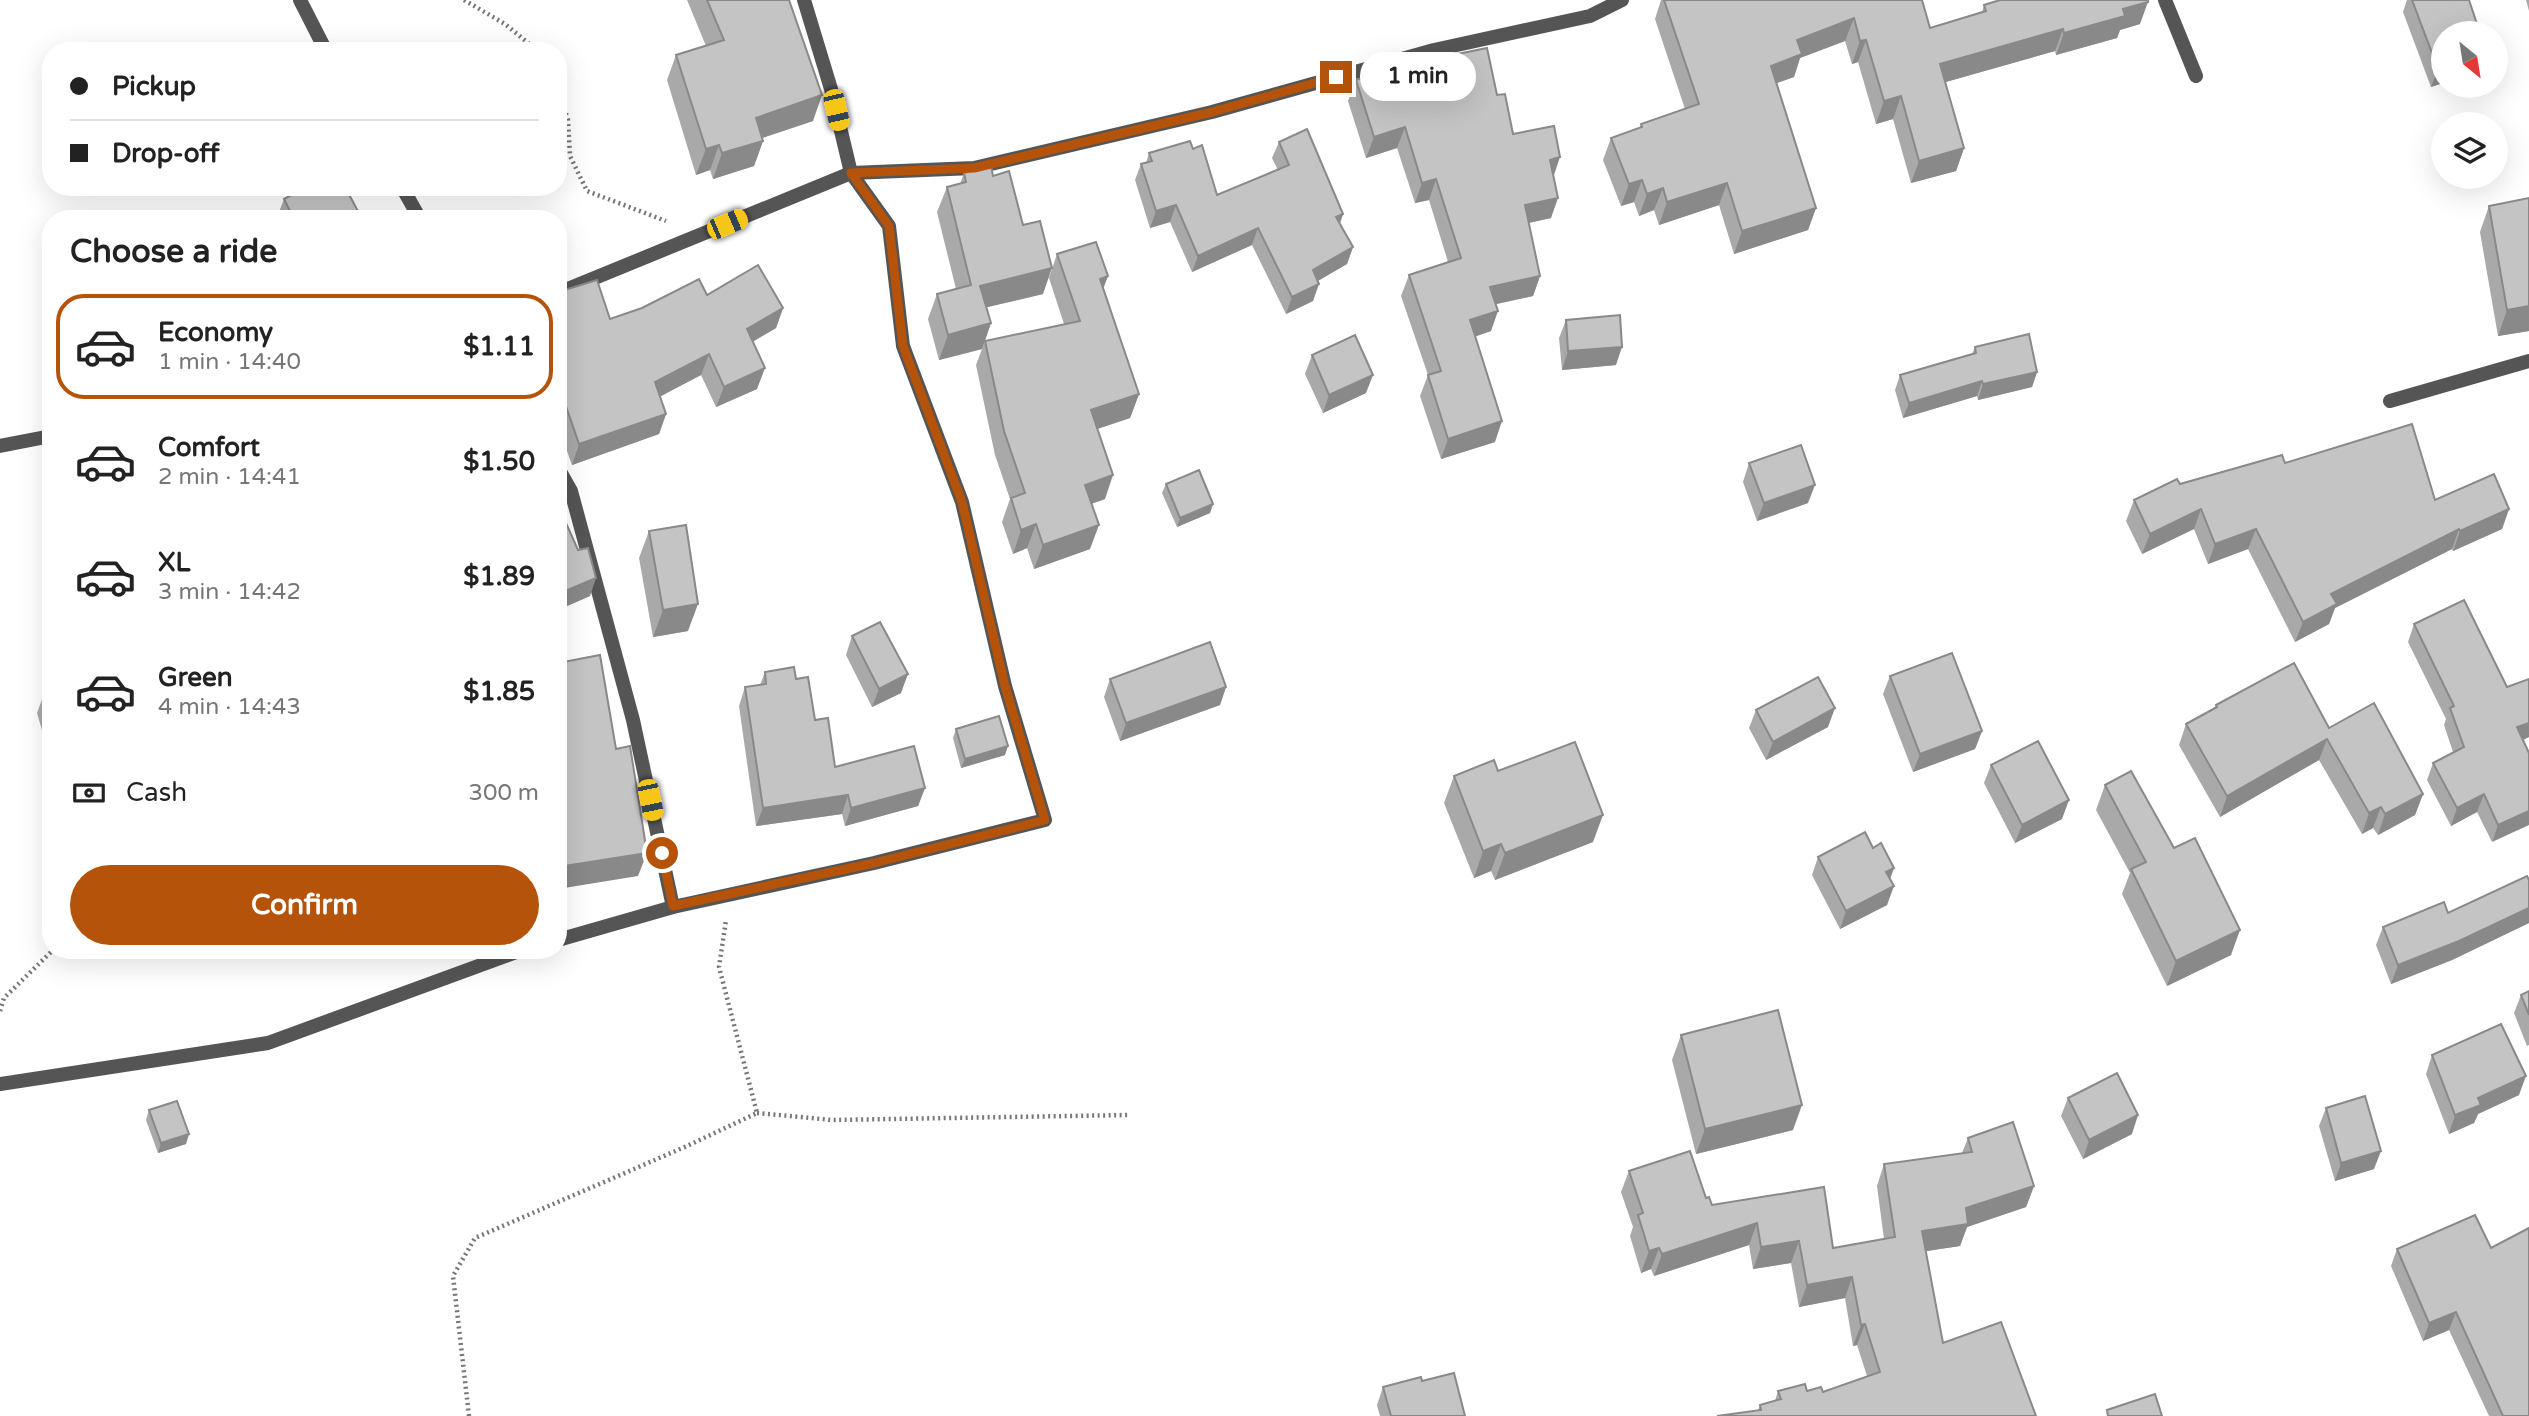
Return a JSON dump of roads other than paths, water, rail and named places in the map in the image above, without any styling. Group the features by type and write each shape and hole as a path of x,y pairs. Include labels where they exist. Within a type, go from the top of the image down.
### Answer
{"street":[{"path":"300,0 321,42"},
{"path":"567,937 673,906 874,863 1045,820 1005,686 962,502 903,346 889,226 851,173 831,89 804,0"},
{"path":"567,289 851,173 974,168 1212,112 1434,50 1590,16 1622,0"},
{"path":"2165,0 2196,76"},
{"path":"2390,401 2529,361"},
{"path":"0,446 42,438"},
{"path":"567,484 634,720 673,906"},
{"path":"0,1084 268,1043 497,959"}]}
